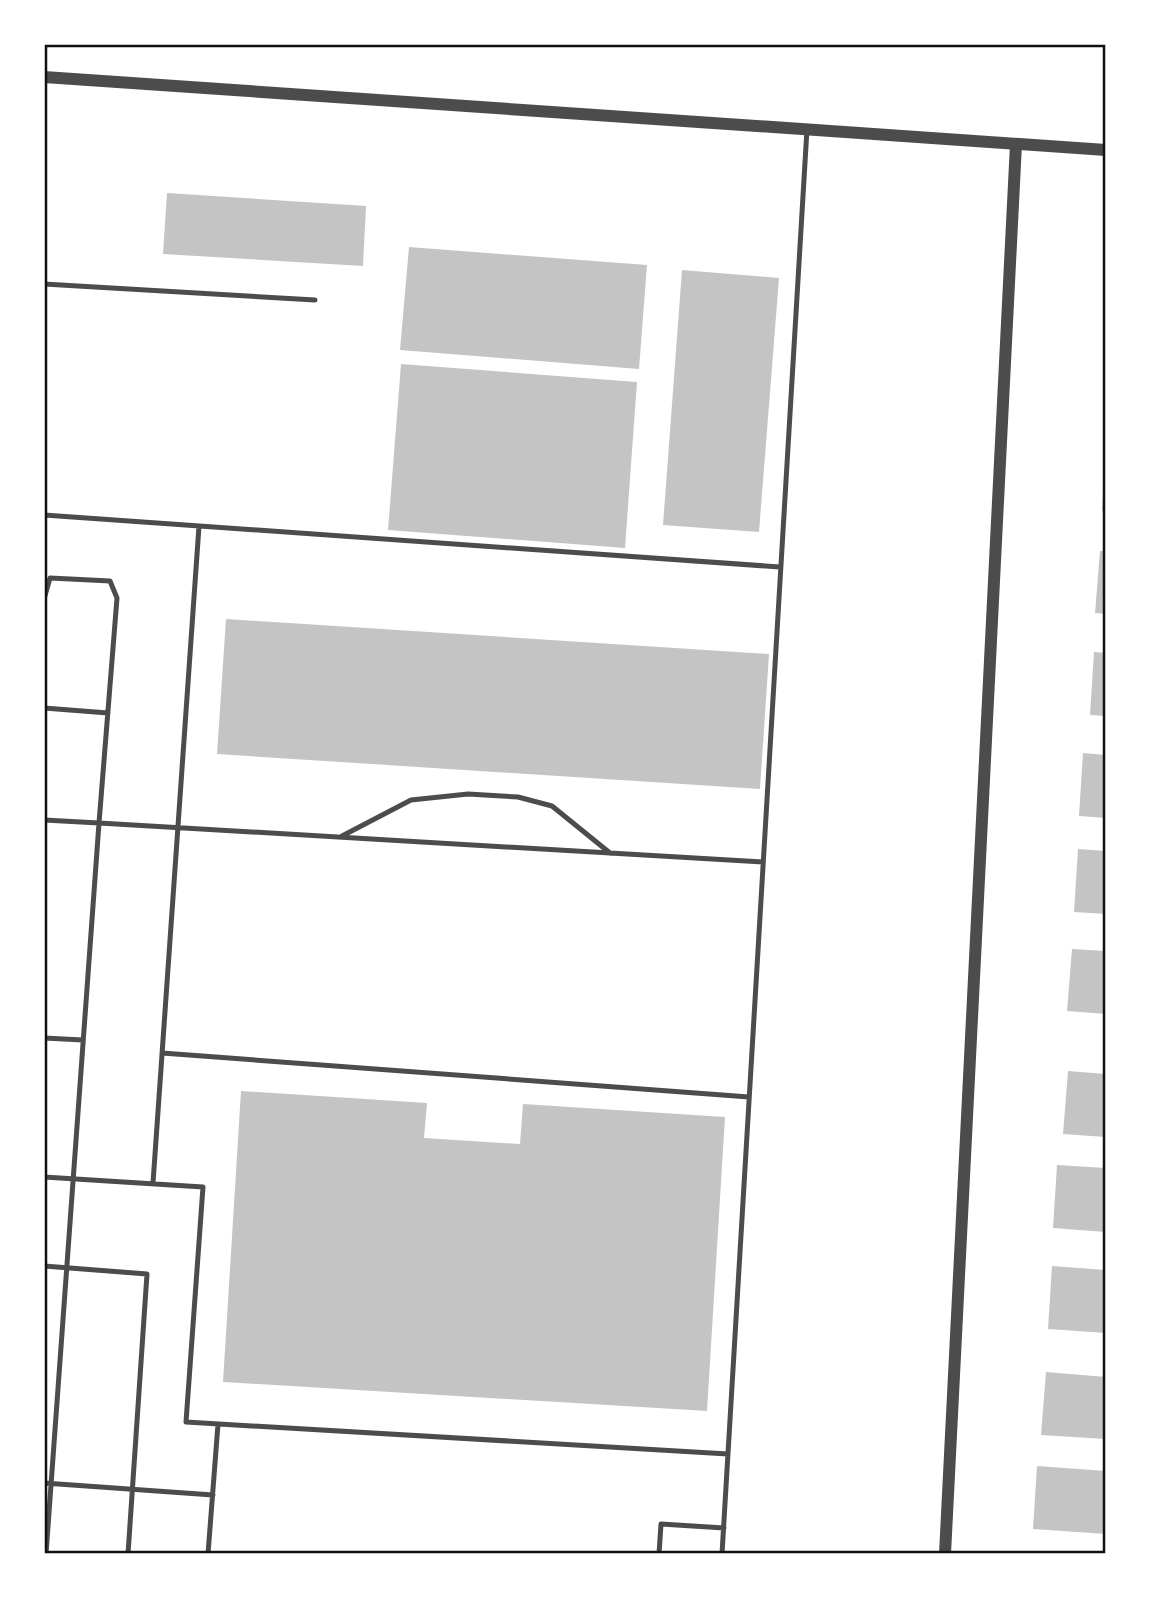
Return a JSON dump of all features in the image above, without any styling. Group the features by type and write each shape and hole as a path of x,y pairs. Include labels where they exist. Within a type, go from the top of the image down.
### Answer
{"street":[{"path":"44,77 1106,150"},
{"path":"945,1554 1016,144"}],"lane":[{"path":"722,1554 807,129"},
{"path":"44,284 315,300"},
{"path":"44,514 780,567"},
{"path":"153,1184 199,526"},
{"path":"44,599 50,578 110,581 117,598 67,1268 47,1484 46,1554"},
{"path":"44,708 108,713"},
{"path":"340,837 411,800 468,793 518,797 552,806 610,853"},
{"path":"44,820 763,862"},
{"path":"44,1038 83,1040"},
{"path":"162,1053 749,1097"},
{"path":"44,1177 203,1187 186,1422 728,1454"},
{"path":"44,1266 147,1273 128,1554"},
{"path":"208,1554 218,1424"},
{"path":"47,1484 213,1495"},
{"path":"659,1554 661,1524 724,1528"}],"building":[{"path":"167,193 366,206 363,266 163,254"},
{"path":"409,247 647,265 639,369 400,350"},
{"path":"682,270 779,278 759,532 663,525"},
{"path":"401,364 637,382 625,548 388,530"},
{"path":"1106,473 1106,512 1102,511"},
{"path":"1100,551 1106,551 1106,614 1095,613"},
{"path":"226,619 769,654 760,789 217,754"},
{"path":"1094,652 1106,653 1106,716 1090,715"},
{"path":"1083,753 1106,755 1106,818 1079,816"},
{"path":"1078,849 1106,851 1106,914 1074,912"},
{"path":"1072,949 1106,951 1106,1014 1067,1011"},
{"path":"1068,1071 1106,1074 1106,1137 1063,1134"},
{"path":"241,1091 427,1103 424,1138 520,1144 523,1104 725,1117 707,1411 223,1382"},
{"path":"1057,1165 1106,1168 1106,1232 1053,1228"},
{"path":"1052,1266 1106,1270 1106,1333 1048,1329"},
{"path":"1046,1372 1106,1377 1106,1439 1041,1435"},
{"path":"1037,1466 1106,1471 1106,1534 1033,1529"}]}
